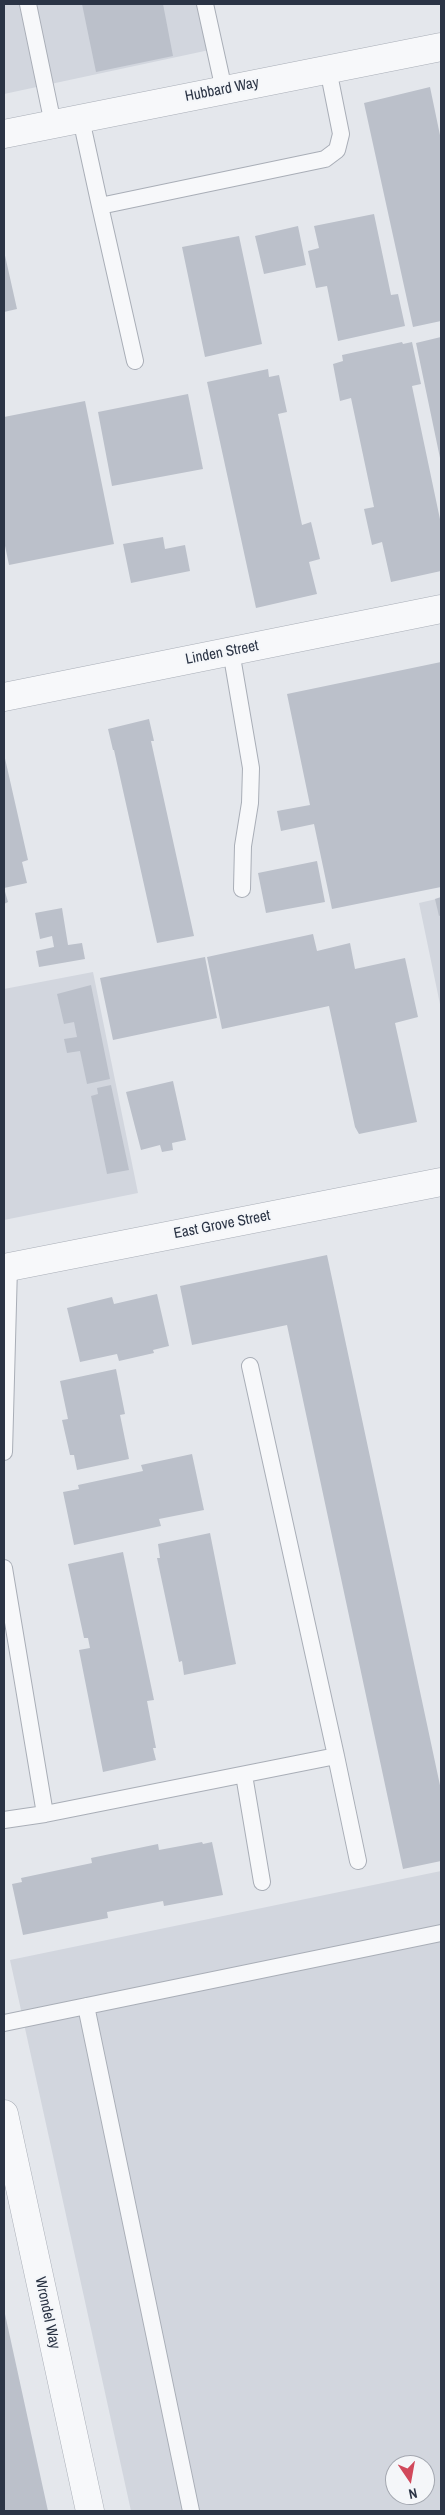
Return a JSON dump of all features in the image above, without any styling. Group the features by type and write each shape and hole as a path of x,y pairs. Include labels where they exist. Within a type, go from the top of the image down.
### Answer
{"street":[{"name":"Hubbard Way","path":"4,134 441,47"},
{"name":"Linden Street","path":"4,697 441,609"},
{"name":"East Grove Street","path":"6,1267 441,1182"},
{"name":"Wrondel Way","path":"4,2114 90,2511"}],"lane":[{"path":"28,4 53,124"},
{"path":"206,4 224,90"},
{"path":"100,206 325,159 337,150 341,134 328,70"},
{"path":"81,119 135,361"},
{"path":"231,651 251,768 250,803 243,846 242,889"},
{"path":"4,1452 6,1267"},
{"path":"250,1366 358,1860"},
{"path":"4,1568 45,1814"},
{"path":"4,1820 45,1814 336,1756"},
{"path":"244,1775 262,1882"},
{"path":"4,2023 441,1933"},
{"path":"86,2006 191,2511"}],"shaded area":[{"path":"4,4 206,4 214,49 4,94"},
{"path":"441,898 441,1009 419,903"},
{"path":"93,972 138,1193 4,1220 4,989"},
{"path":"441,1871 441,2511 131,2511 10,1960"}],"building":[{"path":"82,4 163,4 173,56 96,72"},
{"path":"430,87 441,140 441,321 413,327 364,103"},
{"path":"374,214 391,295 398,294 405,326 338,341 327,286 316,288 308,251 319,248 314,226"},
{"path":"298,226 306,265 264,274 255,236"},
{"path":"239,236 262,344 205,357 182,247"},
{"path":"4,251 17,309 4,312"},
{"path":"441,337 441,458 440,458 416,343"},
{"path":"402,342 403,344 412,342 421,384 412,386 441,524 441,571 391,582 382,542 372,545 364,509 374,507 351,398 340,401 333,364 343,361 342,355"},
{"path":"268,369 269,377 279,375 287,412 278,414 302,525 311,522 320,559 309,562 317,594 256,608 207,382"},
{"path":"188,394 203,469 112,486 98,412"},
{"path":"85,401 114,544 9,565 4,541 4,417"},
{"path":"163,537 165,549 185,545 190,571 131,583 123,544"},
{"path":"441,662 441,887 332,909 314,824 281,831 277,811 310,805 287,694"},
{"path":"149,719 154,741 151,741 194,936 157,943 108,729"},
{"path":"4,754 28,860 22,862 27,883 4,888"},
{"path":"317,861 325,902 266,913 258,873"},
{"path":"4,888 8,902 4,904"},
{"path":"441,897 441,915 439,916 435,899"},
{"path":"62,908 68,945 82,943 85,959 39,967 36,951 54,947 52,936 40,939 35,913"},
{"path":"313,934 317,951 350,943 355,969 405,958 418,1017 395,1023 417,1122 359,1134 355,1127 329,1006 222,1029 207,957"},
{"path":"205,957 217,1018 113,1040 100,978"},
{"path":"91,985 110,1079 87,1084 80,1051 67,1053 64,1039 77,1037 74,1022 64,1024 57,994"},
{"path":"173,1081 186,1140 172,1143 173,1150 162,1152 160,1145 141,1150 126,1092"},
{"path":"111,1085 129,1170 107,1174 91,1096 98,1094 97,1088"},
{"path":"327,1255 441,1790 441,1861 403,1869 287,1325 192,1345 180,1286"},
{"path":"157,1294 169,1346 153,1350 154,1353 119,1361 117,1354 80,1362 67,1308 112,1297 114,1304"},
{"path":"116,1369 125,1414 120,1415 129,1459 77,1470 74,1455 70,1455 62,1420 68,1419 60,1381"},
{"path":"192,1454 204,1510 159,1519 161,1526 74,1545 63,1492 79,1489 78,1485 143,1471 141,1465"},
{"path":"210,1533 236,1664 184,1675 182,1661 179,1662 157,1558 160,1558 158,1544"},
{"path":"123,1552 154,1700 147,1701 156,1748 153,1748 156,1760 103,1772 79,1650 90,1648 88,1638 84,1638 68,1564"},
{"path":"202,1842 203,1844 212,1842 223,1895 164,1906 163,1901 107,1912 108,1918 23,1935 12,1884 22,1882 21,1878 92,1863 91,1858 158,1844 159,1850"},
{"path":"5,2314 48,2511 4,2511"}]}
